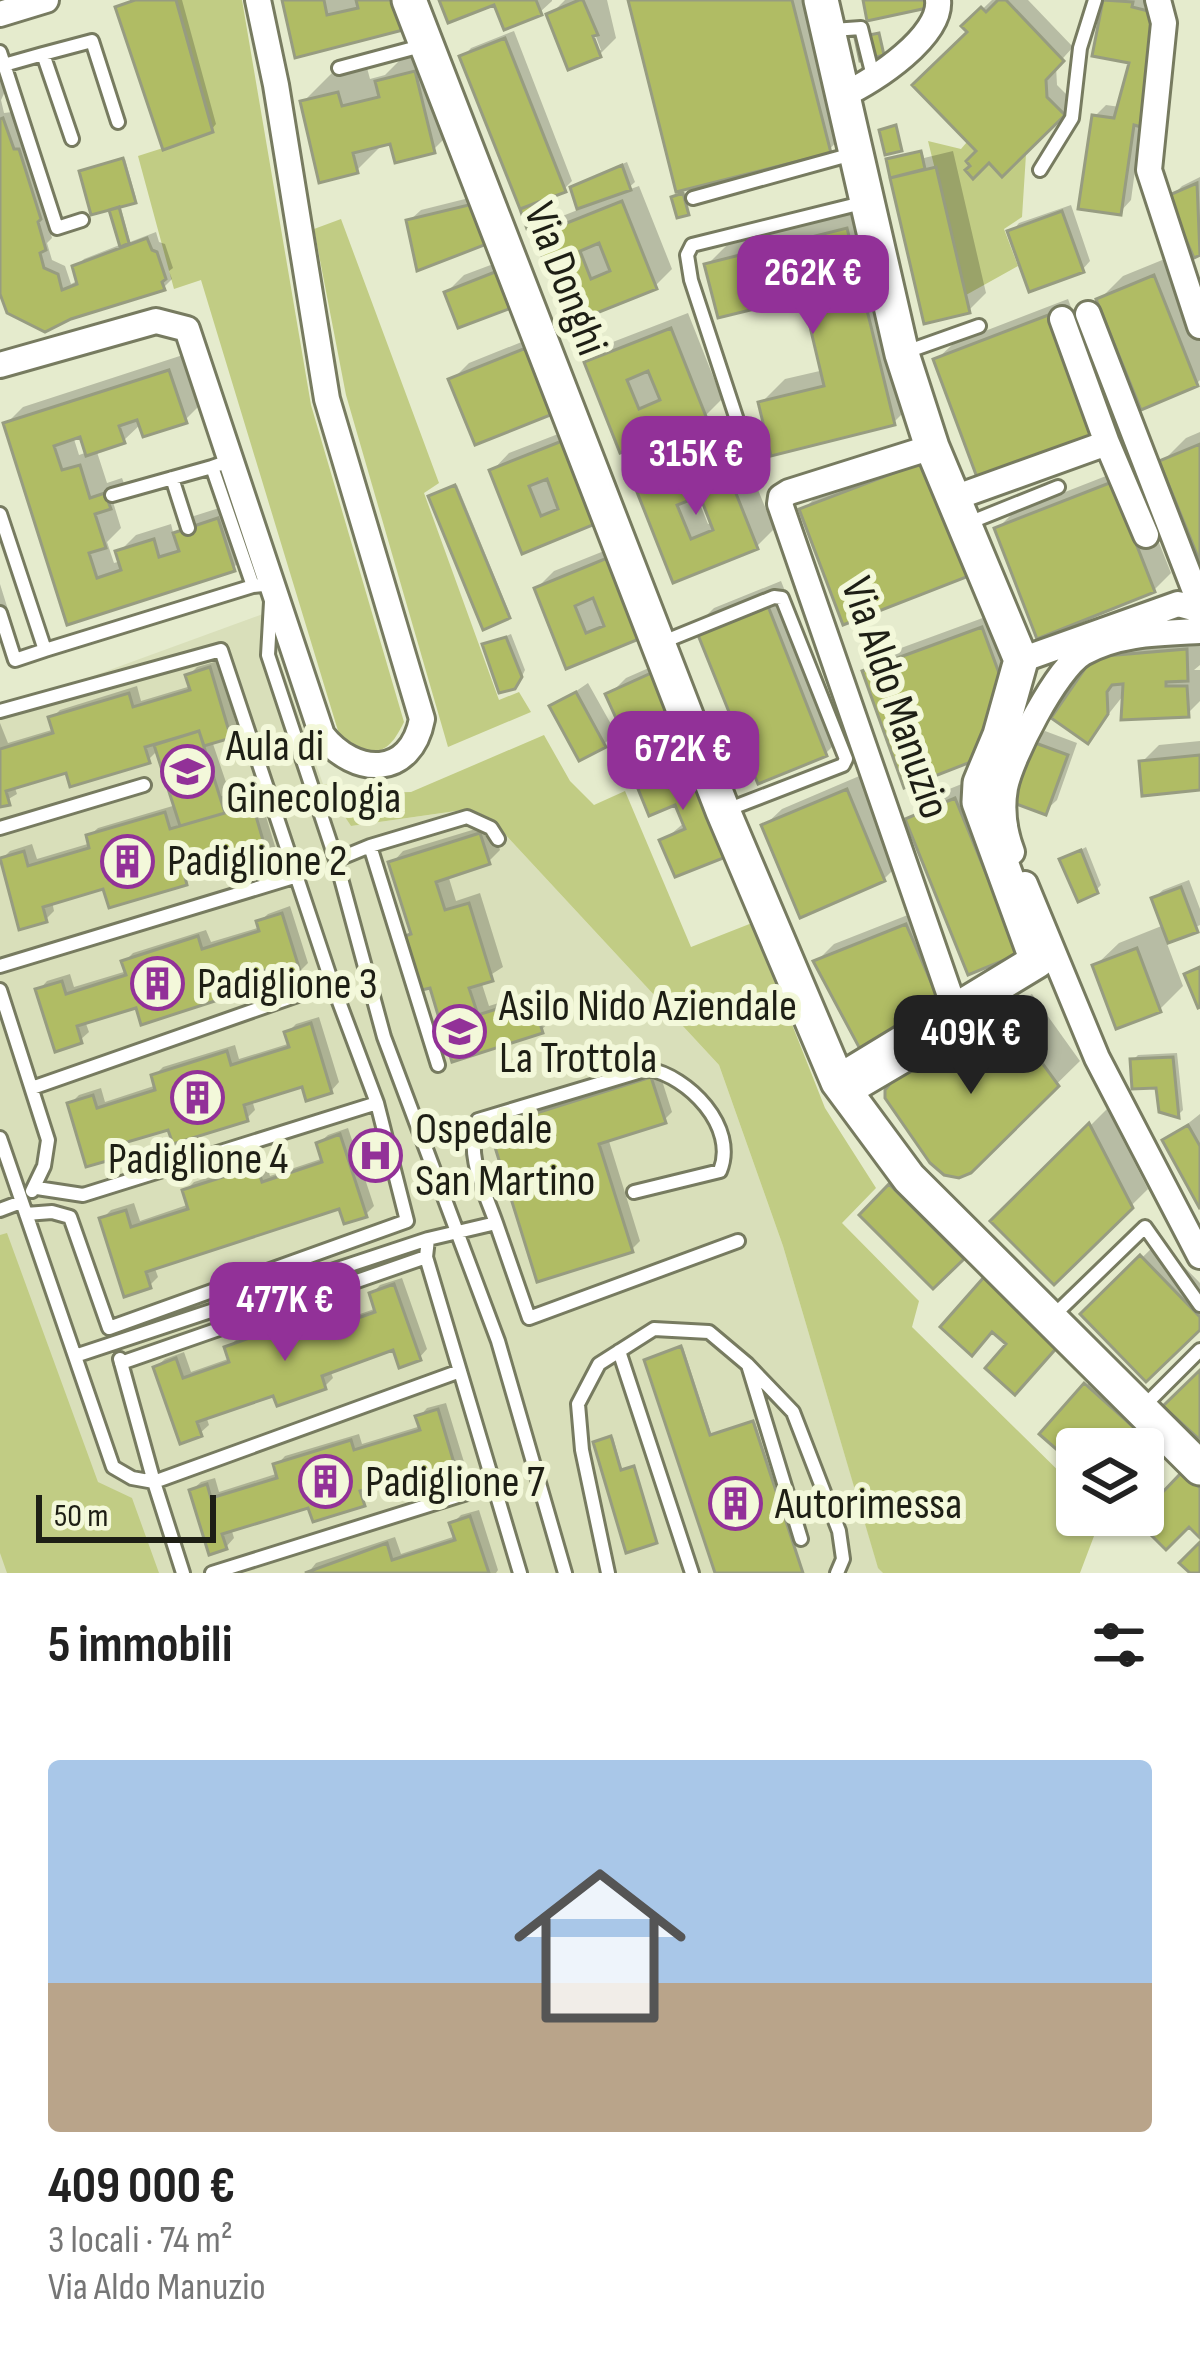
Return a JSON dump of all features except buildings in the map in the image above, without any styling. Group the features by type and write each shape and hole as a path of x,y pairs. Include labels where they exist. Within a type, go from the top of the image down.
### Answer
{"street":[{"path":"0,14 46,0"},
{"path":"0,365 156,321 188,329 222,463 263,585 322,735 337,754 361,766 387,764 411,747 422,718 327,399 258,0"},
{"name":"Via Donghi","path":"409,0 660,643 748,889 844,1090 909,1178 1200,1468"},
{"path":"860,88 930,29 938,0"},
{"path":"1158,0 1164,23 1149,170 1200,326"},
{"path":"824,15 860,88 857,153 902,354 932,447 1022,660 1178,604 1200,607"},
{"path":"1146,535 1108,443 1075,317 1200,607"},
{"path":"960,511 1108,443"},
{"name":"Via Aldo Manuzio","path":"932,447 789,492 780,504 971,1014"},
{"path":"1200,631 1112,639 1077,656 1052,692 1010,772 1003,815 1008,841 1097,1058 1200,1256"},
{"name":"Via Aldo Manuzio","path":"844,1090 971,1014 1037,961 979,802 980,783 1022,660"},
{"path":"623,753 690,724"}],"lane":[{"path":"1040,170 1072,118 1080,48 1096,0"},
{"path":"82,220 57,228 2,59 92,41 118,122"},
{"path":"339,68 426,45"},
{"path":"43,54 72,139"},
{"path":"693,198 857,153"},
{"path":"737,420 691,280 687,255 692,245 868,202"},
{"path":"902,354 979,326"},
{"path":"112,495 222,463"},
{"path":"172,478 188,528"},
{"path":"960,511 1058,487"},
{"path":"0,514 44,650"},
{"path":"0,613 15,660 263,585 268,655 336,860 385,1037 498,1341 565,1573"},
{"path":"660,643 774,597 782,598 846,759 843,765 723,812"},
{"path":"0,711 221,650 294,877 377,1103 407,1221 110,1328 70,1217 23,1205 0,1210"},
{"path":"0,829 144,785"},
{"path":"336,860 467,817 491,828 498,839"},
{"path":"370,846 438,1064"},
{"path":"0,966 294,877"},
{"path":"32,1088 332,983"},
{"path":"0,990 48,1140 37,1188 23,1205"},
{"path":"356,1045 385,1037"},
{"path":"634,1192 720,1171 724,1160 718,1129 692,1087 667,1072 648,1070 478,1120 472,1135 474,1160 529,1318 738,1241"},
{"path":"37,1188 83,1195 377,1103"},
{"path":"0,1138 113,1467 132,1478 154,1482 460,1371"},
{"path":"75,1356 428,1239 496,1223"},
{"path":"1049,1319 1145,1227 1200,1305"},
{"path":"428,1239 426,1257 520,1573"},
{"path":"184,1573 120,1361 426,1257"},
{"path":"608,1573 582,1450 578,1403 599,1364 655,1329 709,1332 748,1364 793,1412 839,1531 843,1559 853,1573"},
{"path":"1141,1410 1200,1350"},
{"path":"620,1351 692,1573"},
{"path":"748,1364 801,1540"},
{"path":"212,1573 494,1485"},
{"path":"837,1573 843,1559"}],"shaded area":[{"name":"Ospedale San Martino","path":"263,614 323,784 351,826 471,809 490,818 719,1065 783,1246 883,1573 0,1573 0,710"}],"green space":[{"path":"176,0 242,0 311,405 404,722 391,743 374,752 357,752 339,734 201,280 174,289 138,156 213,132"},
{"path":"928,141 961,149 967,142 976,151 966,161 970,166 965,171 973,178 989,163 1003,176 1026,154 1022,217 1004,229 1018,266 966,295"},
{"path":"341,219 439,483 424,493 499,700 519,692 531,712 448,747 346,395 314,229"},
{"path":"544,735 570,781 594,805 625,791 691,947 752,923 825,1108 876,1188 842,1223 919,1301 912,1327 1056,1468 1056,1536 1094,1536 1080,1573 883,1573 878,1568 783,1246 719,1065 490,818 470,809 351,826 323,784 366,793 411,792"},
{"path":"7,1233 98,1482 132,1498 159,1573 7,1573 0,1553 0,1235"}],"place":[{"name":"Aula di Ginecologia","path":"187,772"},
{"name":"Padiglione 2","path":"128,861"},
{"name":"Padiglione 3","path":"158,984"},
{"name":"Asilo Nido Aziendale La Trottola","path":"460,1032"},
{"name":"Padiglione 4","path":"198,1098"},
{"name":"Ospedale San Martino","path":"376,1155"},
{"name":"Padiglione 7","path":"326,1482"},
{"name":"Autorimessa","path":"736,1504"}]}
